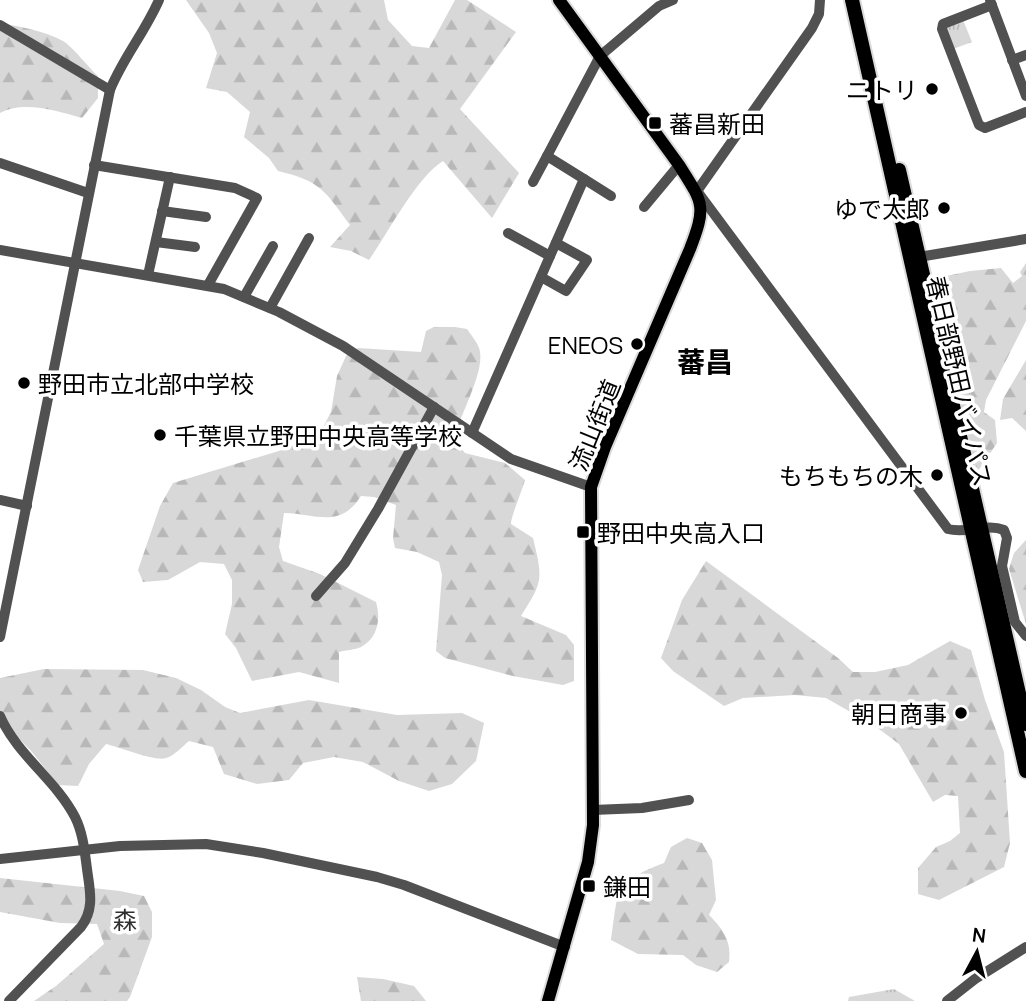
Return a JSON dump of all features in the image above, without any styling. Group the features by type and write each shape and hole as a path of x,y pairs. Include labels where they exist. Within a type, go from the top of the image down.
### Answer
{"highway":[{"name":"春日部野田バイパス","path":"852,0 976,530 1026,724"},
{"name":"春日部野田バイパス","path":"859,0 919,257 1026,771"}],"main road":[{"path":"559,0 697,191"},
{"name":"流山街道","path":"548,1001 588,862 593,810 591,487 605,447 697,231 702,204 697,191"}],"street":[{"path":"0,637 110,90 120,66 134,48 159,0"},
{"path":"533,182 600,56 659,6 673,0"},
{"path":"820,0 819,14 812,28 697,191 948,529 958,532 1000,528 1007,533 1002,566 1015,622 1026,635"},
{"path":"1026,96 991,2 943,24 942,29 979,125 985,128 1026,113"},
{"path":"0,25 110,90"},
{"path":"1012,60 1026,55"},
{"path":"547,156 611,196"},
{"path":"0,163 88,193"},
{"path":"94,165 235,188 257,198 208,285"},
{"path":"644,207 679,165"},
{"path":"148,275 170,177"},
{"path":"472,433 584,179"},
{"path":"162,211 206,217"},
{"path":"508,233 550,256"},
{"path":"270,308 309,238"},
{"path":"919,257 1026,239"},
{"path":"156,242 195,247"},
{"path":"541,277 566,291 587,260 556,243"},
{"path":"244,297 273,246"},
{"path":"0,250 208,285 244,297 344,346 511,458 591,487"},
{"path":"316,596 345,563 434,407"},
{"path":"0,500 27,506"},
{"path":"0,716 13,738 65,801 76,819 84,850 91,905 87,919 9,1001"},
{"path":"593,810 642,808 689,800"},
{"path":"0,859 181,843 226,846 404,885 565,947"},
{"path":"947,1001 975,979 1026,947"}],"green space":[{"path":"186,0 384,0 388,20 412,46 429,48 455,0 467,0 516,32 460,109 519,173 492,218 443,161 413,193 369,260 351,251 330,247 350,225 321,189 304,179 278,171 269,158 244,137 250,112 227,92 206,88 217,53 209,33"},
{"path":"963,20 972,42 953,49 947,26"},
{"path":"0,23 41,32 63,41 98,76 98,98 82,118 30,107 9,109 0,113"},
{"path":"1026,263 1026,321 986,400 984,412 995,420 997,443 976,474 962,414 969,403 970,390 965,373 952,369 932,279 1001,268 1013,283 1022,276 1020,272"},
{"path":"434,327 467,329 479,348 476,381 454,440 465,453 505,463 525,480 511,524 533,538 539,580 534,595 521,616 566,635 574,645 574,681 563,685 513,676 445,658 436,651 442,575 439,562 417,552 395,548 393,538 396,505 374,497 361,496 345,513 336,516 284,513 279,547 283,561 320,574 376,602 378,621 375,633 361,647 339,652 339,683 299,672 252,681 236,648 225,634 232,604 232,580 224,564 200,562 168,580 143,582 138,570 160,506 173,483 282,450 319,435 331,412 337,376 346,356 358,348 421,352 426,331"},
{"path":"1026,360 1026,431 1012,418 1000,420 1003,399"},
{"path":"952,369 965,373 970,390 969,403 962,414"},
{"path":"1026,540 1026,624 1009,569 1014,553"},
{"path":"706,561 838,658 853,672 875,672 908,665 950,641 971,650 1004,752 1010,843 1004,867 939,900 918,894 918,868 936,847 960,833 958,796 945,795 933,802 899,744 875,726 826,698 795,695 743,698 724,706 673,671 661,658 682,600"},
{"path":"44,669 143,670 176,678 240,713 309,700 397,715 462,713 484,723 476,761 452,784 429,791 399,781 363,762 334,757 303,763 289,780 257,784 224,774 213,747 189,741 172,755 161,759 106,744 89,764 78,786 58,785 32,752 0,719 0,678"},
{"path":"687,838 702,843 712,860 716,900 709,915 725,936 730,955 729,962 717,972 696,965 683,955 638,954 611,940 615,909 626,883 664,863 671,847"},
{"name":"森","path":"0,878 144,896 152,912 152,937 127,1001 34,1001 56,986 104,944 97,924 60,923 0,912"},
{"path":"357,977 414,986 426,1001 361,1001"},
{"path":"894,989 915,1001 848,1001 849,997"}],"place":[{"name":"ニトリ","path":"932,89"},
{"name":"蕃昌新田","path":"655,123"},
{"name":"ゆで太郎","path":"944,208"},
{"name":"ENEOS","path":"637,344"},
{"name":"野田市立北部中学校","path":"24,383"},
{"name":"千葉県立野田中央高等学校","path":"160,435"},
{"name":"もちもちの木","path":"937,475"},
{"name":"野田中央高入口","path":"583,532"},
{"name":"朝日商事","path":"961,713"},
{"name":"鎌田","path":"589,886"}],"district":[{"name":"蕃昌","path":"705,361"}]}
